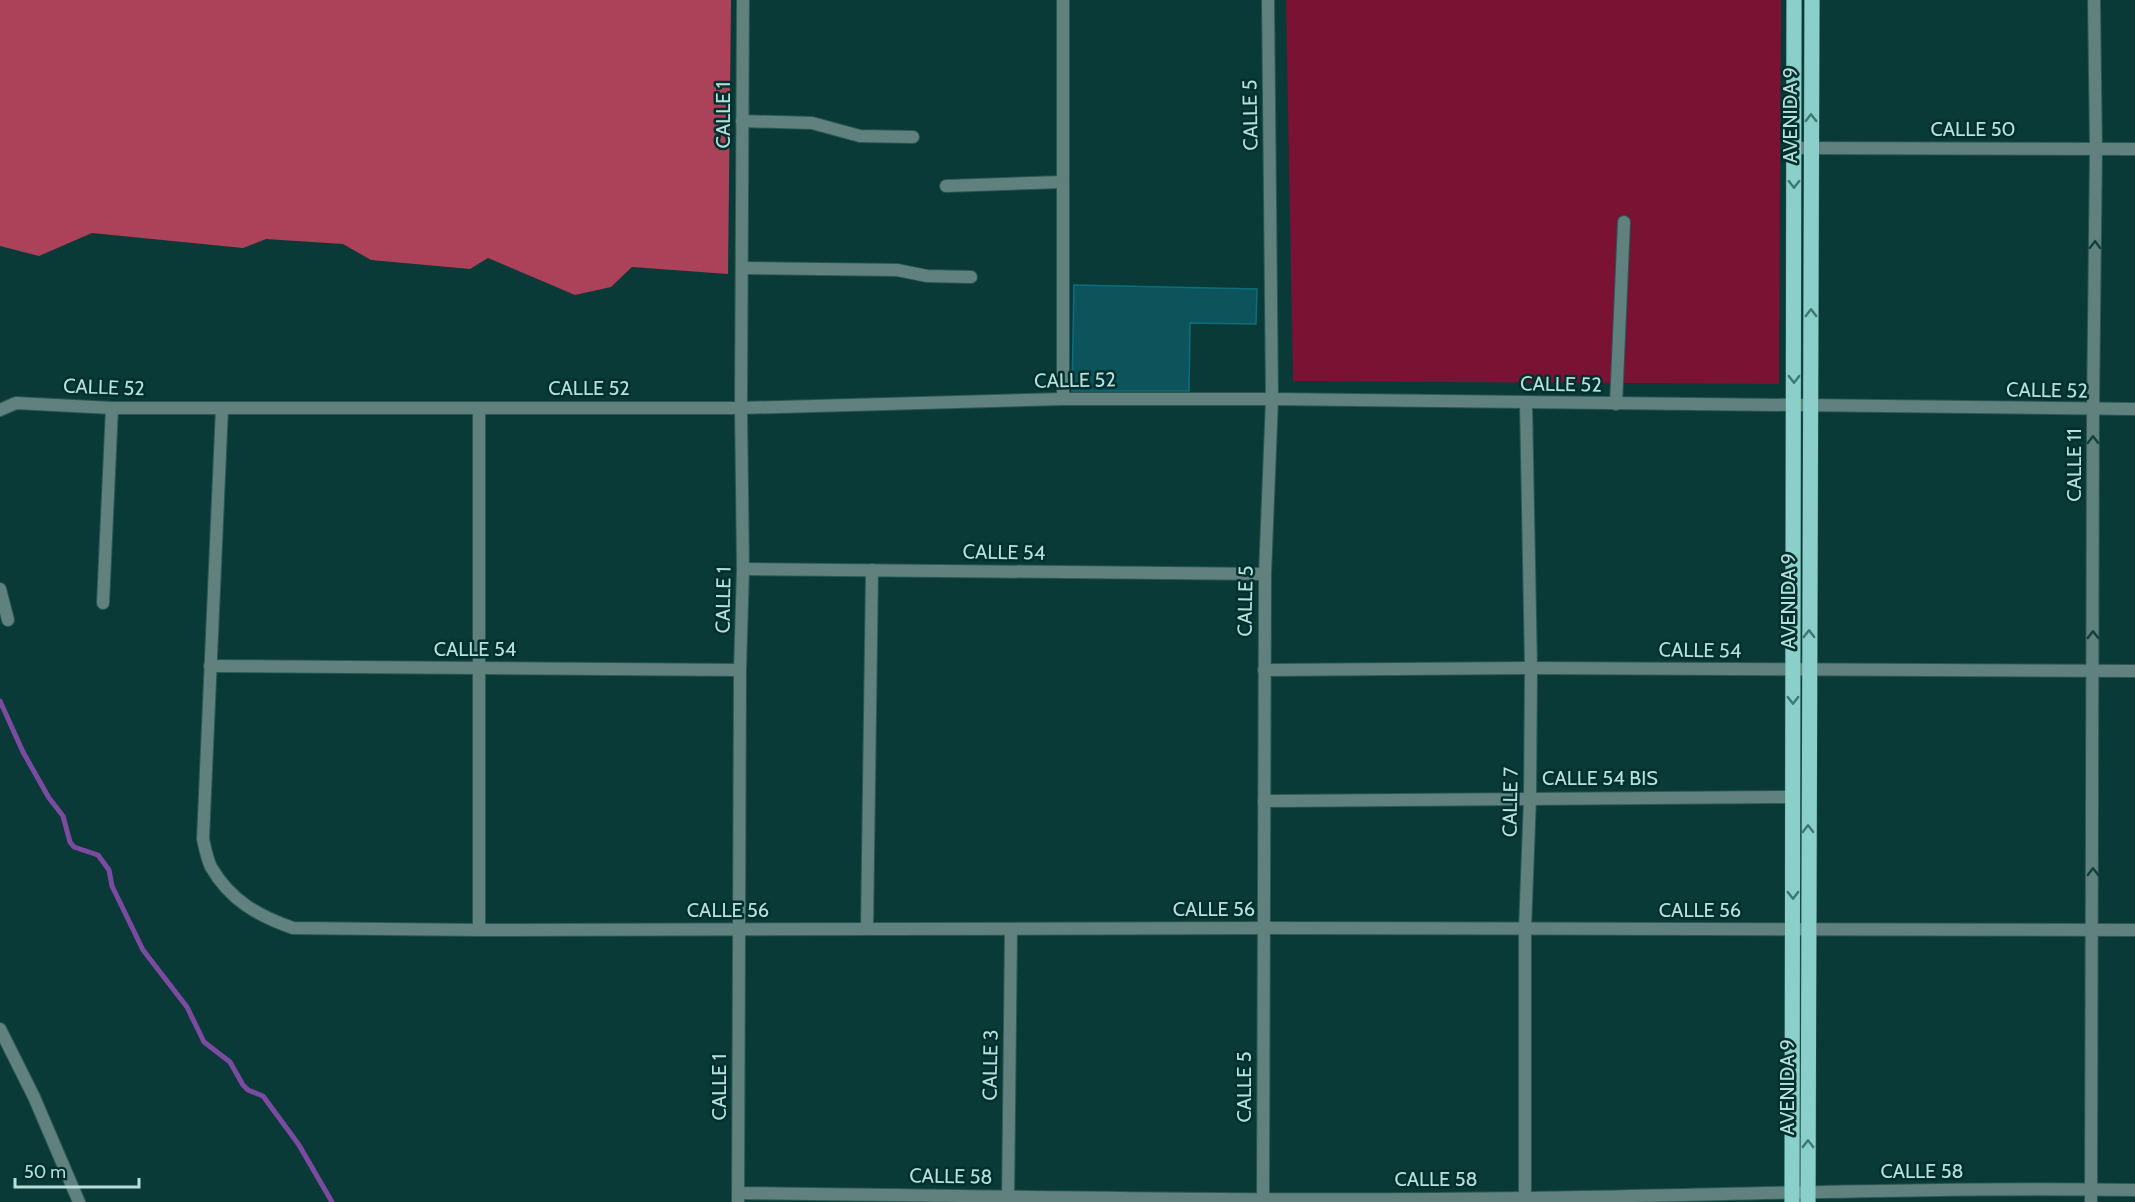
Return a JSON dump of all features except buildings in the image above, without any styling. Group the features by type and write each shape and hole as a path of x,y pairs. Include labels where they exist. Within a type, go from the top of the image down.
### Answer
{"main road":[{"name":"AVENIDA 9","path":"1792,1197 1800,929 1801,671 1794,406 1794,0"},
{"name":"AVENIDA 9","path":"1808,1197 1800,929 1793,797 1801,671 1811,406 1812,0"}],"street":[{"name":"CALLE 1","path":"738,1197 740,670 743,569 741,408 743,0"},
{"path":"1063,0 1063,399"},
{"name":"CALLE 5","path":"1263,1201 1265,574 1272,399 1268,0"},
{"name":"CALLE 11","path":"2091,1196 2096,149 2094,0"},
{"path":"742,121 812,123 860,136 913,137"},
{"name":"CALLE 50","path":"1794,148 2135,149"},
{"path":"946,186 1062,182"},
{"path":"1616,404 1624,222"},
{"path":"742,268 897,270 927,276 971,277"},
{"name":"CALLE 52","path":"0,410 16,403 112,408 741,408 1063,399 1272,399 2135,409"},
{"name":"CALLE 7","path":"1525,1200 1525,929 1530,798 1531,668 1526,403"},
{"path":"103,603 112,408"},
{"name":"CALLE 56","path":"222,408 202,839 210,865 225,886 247,908 267,919 293,928 2135,930"},
{"path":"478,408 478,930"},
{"name":"CALLE 54","path":"743,569 1265,574"},
{"path":"867,929 872,570"},
{"path":"0,589 8,621"},
{"name":"CALLE 54","path":"210,666 740,670"},
{"name":"CALLE 54","path":"1264,670 1531,668 2135,671"},
{"name":"CALLE 54 BIS","path":"1264,801 1793,797"},
{"name":"CALLE 3","path":"1008,1199 1011,929"},
{"path":"0,1029 34,1097 79,1202"},
{"name":"CALLE 58","path":"738,1197 1263,1201 1525,1200 2091,1196 2135,1190"}],"shaded area":[{"path":"0,0 731,0 728,274 632,267 611,287 575,295 488,258 470,269 371,260 343,244 266,239 243,248 92,233 39,256 0,246"},
{"path":"1286,0 1781,0 1779,384 1293,381"}],"waterway":[{"path":"0,701 23,752 49,798 63,816 70,842 74,847 98,855 109,870 112,886 143,950 187,1007 204,1042 230,1062 248,1090 263,1096 299,1145 332,1202"}]}
